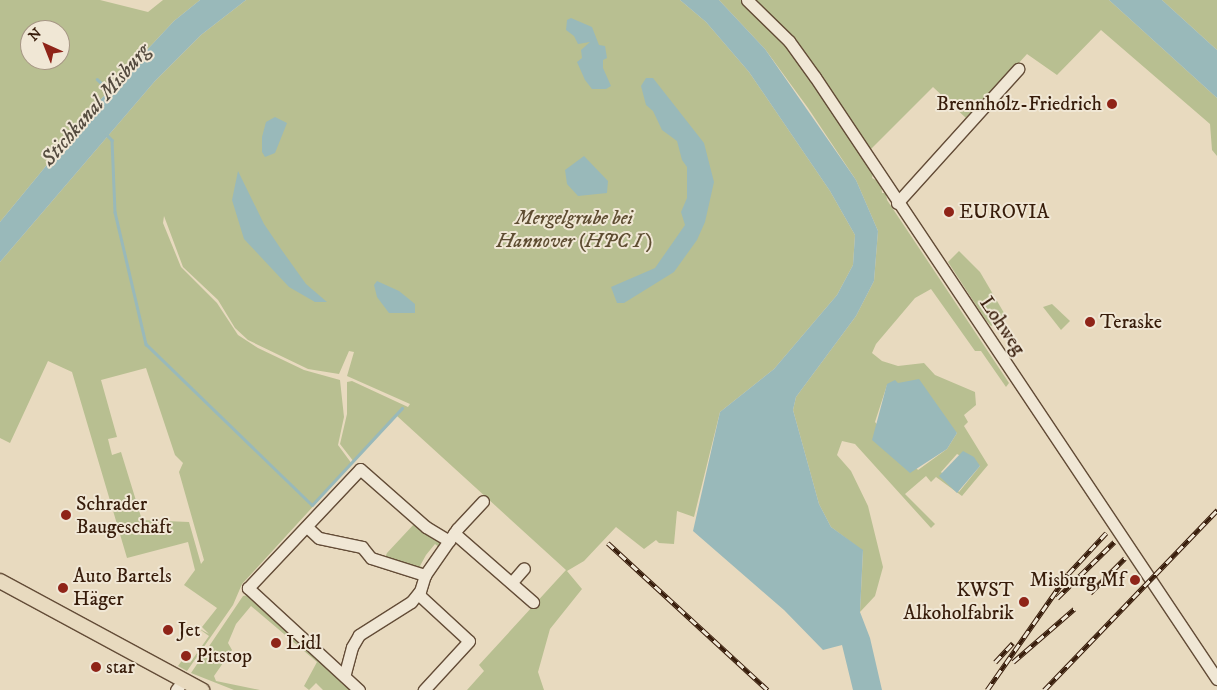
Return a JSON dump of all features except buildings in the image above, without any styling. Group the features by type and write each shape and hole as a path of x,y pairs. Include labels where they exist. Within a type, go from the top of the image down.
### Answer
{"main road":[{"path":"0,581 179,685 202,690"}],"street":[{"name":"Lohweg","path":"747,0 799,54 1217,679"},
{"path":"897,203 1018,69"},
{"path":"359,690 248,588 360,469 426,527 452,537 512,582 533,602"},
{"path":"344,676 359,635 418,594 425,575 452,537 483,501"},
{"path":"307,527 319,538 362,547 371,558 425,575"},
{"path":"512,582 524,568"},
{"path":"418,594 469,641 424,690"}],"green space":[{"path":"0,0 100,0 148,12 163,0 200,0 174,21 101,99 0,222"},
{"name":"Mergelgrube bei Hannover (HPC I)","path":"246,0 680,0 706,22 749,72 830,191 855,235 853,265 837,295 774,369 720,412 694,517 677,511 674,544 659,543 656,540 644,549 616,527 584,561 567,571 582,589 550,629 538,672 544,690 467,690 484,671 479,665 566,570 397,416 354,462 340,444 347,414 347,382 352,381 408,407 410,404 347,376 354,352 349,351 339,374 308,369 248,340 235,328 218,300 183,267 164,216 163,223 181,267 217,303 238,335 258,348 304,370 340,380 344,417 338,445 352,464 242,584 233,605 187,671 178,666 183,659 190,663 209,636 198,628 209,634 202,627 217,608 184,585 195,570 188,542 127,558 72,372 48,361 10,443 0,438 0,262 155,81 201,35","holes":["146,368 175,455 183,463 179,472 204,560 201,564 189,522 142,520 121,452 112,455 108,439 117,437 101,380"]},
{"path":"719,0 743,0 801,62 874,170 872,178 881,183 882,193 886,193 887,200 1009,383 1006,387 981,351 975,351 931,289 915,298 876,344 872,353 882,361 898,366 924,363 935,375 975,392 976,405 964,415 968,422 964,426 988,465 962,496 936,477 931,482 926,476 905,494 935,524 931,528 855,444 842,441 837,455 851,471 868,506 883,567 875,596 860,612 863,551 831,527 819,504 793,410 796,397 856,316 874,281 878,231 856,180 808,108 765,49","holes":["898,384 957,433 947,449 918,470 875,422 887,385","957,454 980,466 959,492 941,472"]},
{"path":"752,0 1109,0 1217,98 1217,156 1212,150 1210,124 1101,30 1057,75 1027,54 967,119 933,87 868,152"},
{"path":"1162,0 1217,0 1217,50"},
{"path":"959,251 980,272 1007,318 991,326 985,319 948,262"},
{"path":"1052,304 1070,321 1061,330 1043,307"},
{"path":"415,523 442,542 440,548 435,544 426,555 420,566 424,568 384,560 387,553"},
{"path":"248,595 355,690 323,690 316,683 309,690 304,686 317,662 251,606 236,624 228,643 232,650 214,676 216,681 260,690 234,690 191,673 243,596"}],"water":[{"path":"200,0 246,0 201,35 155,81 0,262 0,222 101,99 174,21"},
{"path":"680,0 719,0 765,49 856,180 878,231 874,281 856,316 796,397 793,410 819,504 831,527 863,550 860,612 870,638 882,690 853,690 842,645 823,650 784,610 693,531 720,412 774,369 837,295 853,265 855,235 830,191 749,72 706,22"},
{"path":"1109,0 1162,0 1217,50 1217,98"},
{"path":"571,18 592,27 599,45 605,46 607,58 603,60 603,68 611,86 606,89 592,89 585,80 577,62 582,58 581,50 590,42 578,44 574,36 566,30 567,20"},
{"path":"646,78 653,78 704,143 714,182 705,222 697,240 674,272 624,303 617,303 611,287 655,268 685,225 681,212 687,198 687,167 682,160 677,141 662,130 653,111 646,105 641,86"},
{"path":"275,117 287,123 275,153 265,157 262,152 262,137 266,122"},
{"path":"584,156 608,181 607,193 578,196 567,184 565,170"},
{"path":"238,171 264,224 306,284 327,302 315,302 289,287 244,239 232,200"},
{"path":"377,281 399,291 415,304 415,313 389,313 377,297 374,285"},
{"path":"919,379 957,433 947,449 910,473 872,440 887,384 895,380 898,383"},
{"path":"963,451 974,457 980,466 957,493 939,476"}],"waterway":[{"name":"Stichkanal Misburg","path":"97,79 109,90"},
{"path":"105,133 112,140 115,212 146,344 312,505 402,408"}],"railway":[{"path":"1044,690 1217,510"},
{"path":"987,690 1068,574 1106,533"},
{"path":"1057,598 1114,542"},
{"path":"608,543 768,690"},
{"path":"1090,593 1125,558"},
{"path":"1013,662 1074,609"},
{"path":"995,662 1013,643"}],"place":[{"name":"Brennholz-Friedrich","path":"1112,104"},
{"name":"EUROVIA","path":"949,212"},
{"name":"Teraske","path":"1090,322"},
{"name":"Schrader Baugeschäft","path":"66,515"},
{"name":"Misburg Mf","path":"1135,580"},
{"name":"Auto Bartels Häger","path":"63,588"},
{"name":"KWST Alkoholfabrik","path":"1024,602"},
{"name":"Jet","path":"168,630"},
{"name":"Lidl","path":"276,643"},
{"name":"Pitstop","path":"186,656"},
{"name":"star","path":"96,667"}]}
